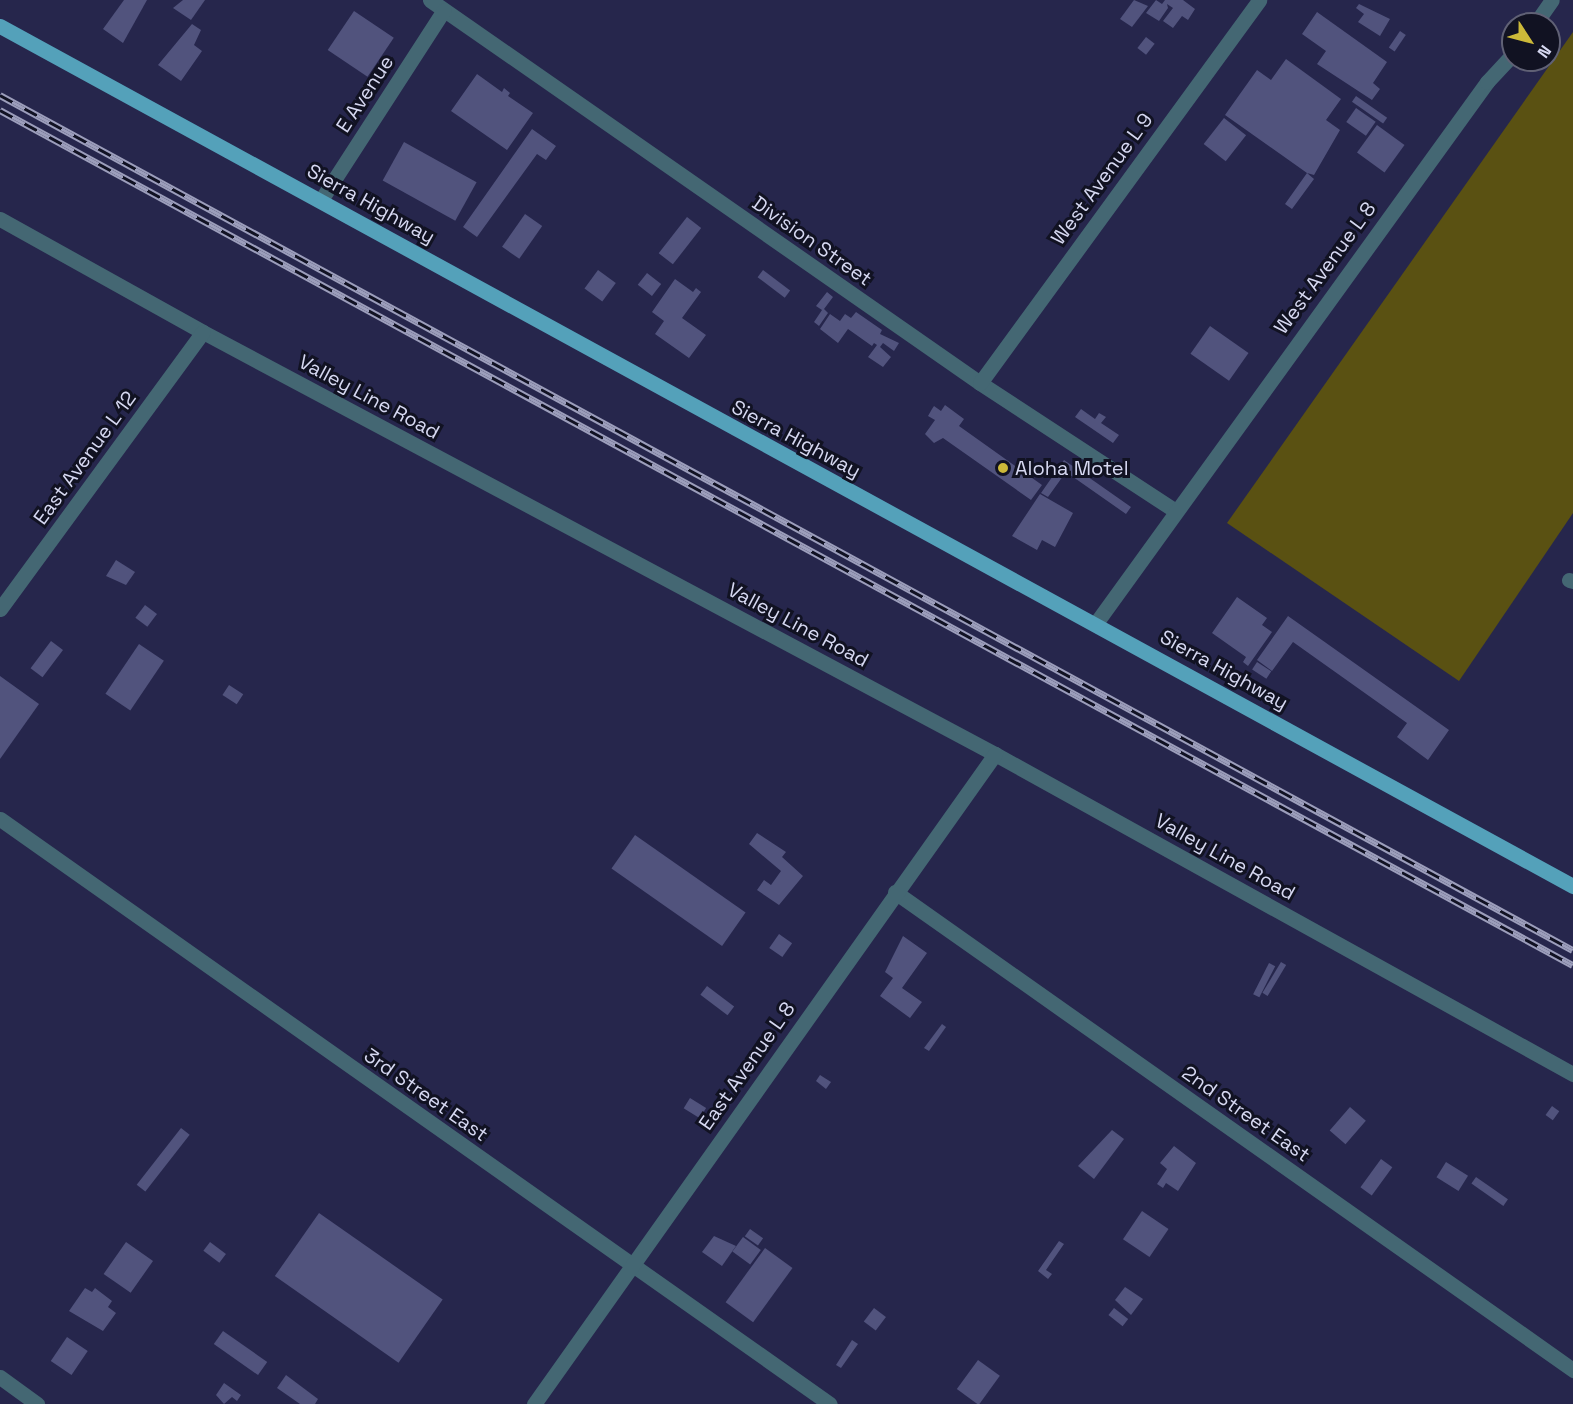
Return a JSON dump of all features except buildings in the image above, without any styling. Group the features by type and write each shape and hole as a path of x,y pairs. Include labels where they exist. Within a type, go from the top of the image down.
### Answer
{"main road":[{"name":"Sierra Highway","path":"0,26 321,200 719,421 1096,623 1573,886"}],"street":[{"name":"Division Street","path":"430,0 980,383 1174,510"},
{"name":"West Avenue L 9","path":"980,383 1259,0"},
{"name":"E Avenue","path":"321,200 444,10"},
{"name":"West Avenue L 8","path":"1174,510 1487,82 1501,67"},
{"name":"Valley Line Road","path":"0,219 203,332 995,754 1573,1074"},
{"name":"East Avenue L 12","path":"0,609 203,332"},
{"path":"1096,623 1174,510"},
{"name":"East Avenue L 8","path":"534,1404 995,754"},
{"name":"3rd Street East","path":"0,819 631,1266 830,1404"},
{"name":"2nd Street East","path":"895,892 1573,1370"},
{"path":"0,1377 37,1404"}],"shaded area":[{"path":"1573,32 1573,513 1459,681 1227,523 1545,72 1561,72 1561,49"}],"railway":[{"path":"0,95 1573,950"},
{"path":"0,110 1573,965"}],"place":[{"name":"Aloha Motel","path":"1003,468"}]}
